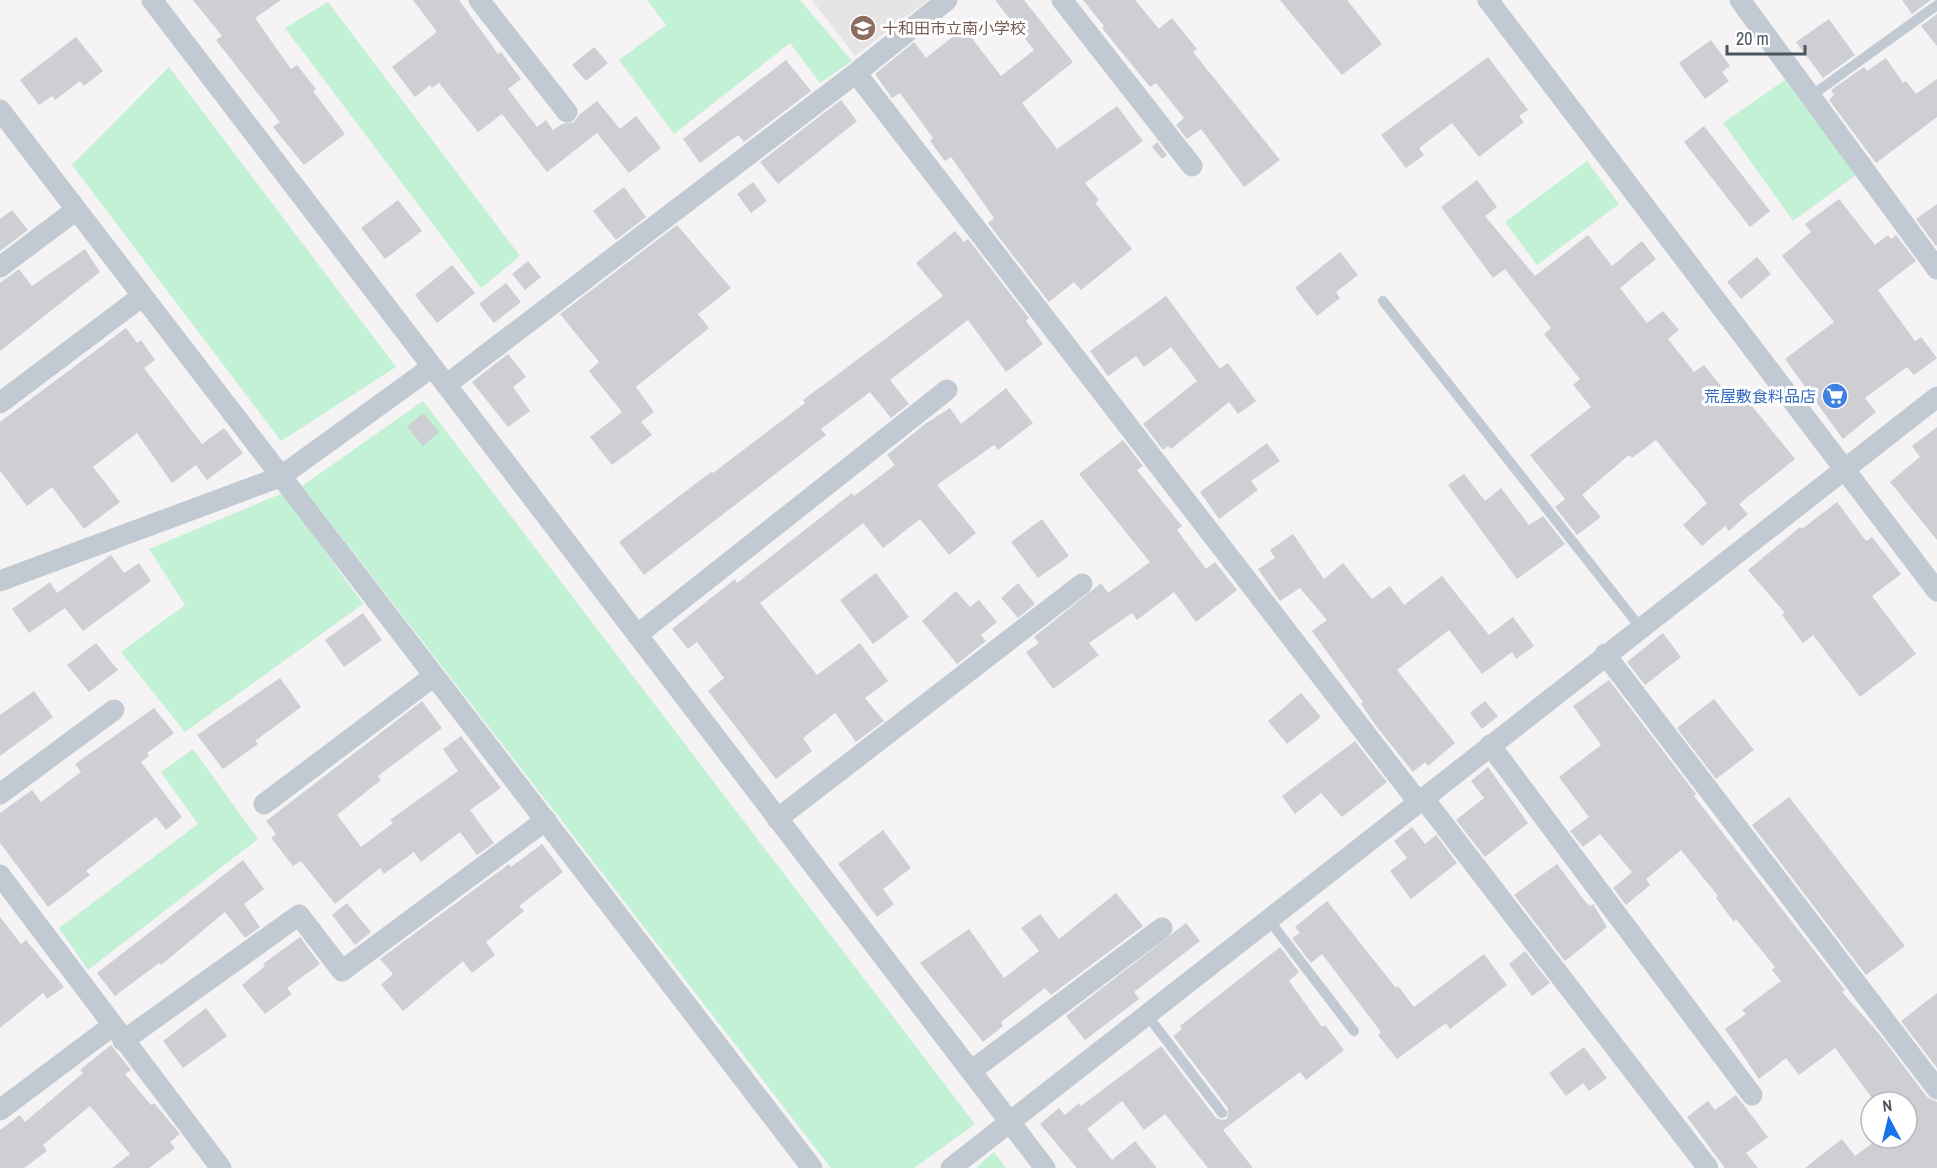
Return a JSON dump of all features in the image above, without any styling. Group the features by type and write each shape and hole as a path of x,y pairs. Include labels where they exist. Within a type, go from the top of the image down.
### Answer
{"street":[{"path":"152,0 1045,1168"},
{"path":"479,0 567,112"},
{"path":"446,385 856,73 947,0"},
{"path":"1062,0 1192,166"},
{"path":"1488,0 1937,591"},
{"path":"1740,0 1937,269"},
{"path":"856,73 1708,1168"},
{"path":"2,117 76,210 812,1168"},
{"path":"0,267 76,210"},
{"path":"0,403 141,297"},
{"path":"0,581 280,477 432,367"},
{"path":"637,636 947,390"},
{"path":"951,1168 1421,801 1605,654 1937,397"},
{"path":"777,819 1083,584"},
{"path":"1605,654 1937,1089"},
{"path":"264,804 434,676"},
{"path":"0,794 114,710"},
{"path":"1490,745 1752,1095"},
{"path":"0,1110 299,915 342,971 546,820"},
{"path":"0,875 117,1034 221,1168"},
{"path":"971,1071 1162,928"}],"lane":[{"path":"1811,96 1937,5"},
{"path":"1383,301 1640,627"},
{"path":"1269,920 1354,1031"},
{"path":"1148,1015 1222,1113"}],"shaded area":[{"name":"十和田市立南小学校","path":"812,0 928,0 855,56"}],"green space":[{"path":"647,0 800,0 852,61 820,83 790,43 674,134 619,60 666,25"},
{"path":"328,2 520,256 481,288 285,28"},
{"path":"169,67 396,367 281,441 72,165"},
{"path":"1785,80 1856,175 1793,221 1723,123"},
{"path":"1587,161 1619,204 1537,265 1505,222"},
{"path":"423,401 975,1124 914,1168 831,1168 302,486"},
{"path":"283,493 363,604 185,732 121,652 185,605 149,549"},
{"path":"193,749 258,839 88,970 59,928 198,824 161,772"},
{"path":"994,1152 1006,1168 976,1168"}],"building":[{"path":"193,0 281,0 255,18 291,69 297,65 316,89 313,91 345,134 304,165 273,127 280,122 216,40 222,36"},
{"path":"413,0 459,0 498,54 501,52 521,79 508,89 537,127 546,120 553,130 562,124 574,122 597,101 620,129 636,116 661,148 629,173 597,133 547,172 502,114 478,132 439,83 432,88 430,85 415,97 392,67 437,32"},
{"path":"995,0 1024,0 1073,62 1022,103 1057,149 1117,106 1143,141 1085,183 1099,200 1095,203 1132,249 1081,290 1074,282 1049,302 988,223 994,218 951,157 945,161 930,141 933,138 900,93 892,98 875,74 914,42 926,58 964,28 1001,76 1034,50"},
{"path":"1083,0 1135,0 1159,29 1172,18 1197,49 1193,52 1280,160 1244,187 1201,129 1187,139 1176,125 1184,118 1156,83 1150,87 1102,28 1104,26"},
{"path":"1280,0 1347,0 1382,44 1342,75"},
{"path":"1902,0 1931,0 1912,14"},
{"path":"1937,14 1937,46 1921,26"},
{"path":"1829,19 1855,55 1823,78 1796,42"},
{"path":"76,37 103,71 84,86 80,81 55,100 52,96 39,105 20,80"},
{"path":"1711,40 1730,66 1722,72 1729,81 1705,99 1679,63"},
{"path":"594,47 608,63 586,81 572,65"},
{"path":"1488,57 1528,110 1519,116 1524,122 1479,157 1452,123 1419,148 1424,155 1406,168 1381,135"},
{"path":"1886,58 1903,83 1906,81 1916,94 1937,79 1937,117 1876,163 1829,100 1834,95 1831,90 1864,67 1867,71"},
{"path":"786,60 811,91 744,142 738,135 700,163 683,139"},
{"path":"841,100 857,121 778,184 760,162"},
{"path":"1704,126 1770,211 1750,227 1684,142"},
{"path":"1157,142 1167,155 1162,159 1152,147"},
{"path":"1477,180 1497,207 1485,216 1535,276 1588,235 1612,266 1642,241 1656,259 1620,288 1647,323 1663,311 1679,330 1668,339 1694,372 1704,365 1738,407 1747,400 1795,459 1739,504 1748,514 1729,531 1725,526 1702,546 1683,525 1707,503 1656,440 1632,458 1629,455 1582,495 1601,517 1577,535 1555,507 1565,499 1530,455 1591,407 1573,385 1580,379 1544,334 1551,328 1505,269 1493,278 1441,207"},
{"path":"753,182 767,201 751,213 737,194"},
{"path":"624,187 646,217 616,240 593,211"},
{"path":"1839,199 1875,245 1888,235 1891,239 1896,235 1916,261 1878,290 1915,341 1921,337 1937,358 1914,375 1907,367 1865,398 1876,412 1843,439 1785,359 1834,322 1782,256 1811,232 1805,224"},
{"path":"398,200 422,231 385,259 361,228"},
{"path":"1937,204 1937,245 1936,246 1916,219"},
{"path":"12,210 28,230 0,251 0,219"},
{"path":"677,225 731,288 698,314 709,328 636,387 654,412 641,422 652,435 612,465 590,437 622,412 589,371 599,362 560,314"},
{"path":"955,231 964,242 968,239 1029,318 1026,321 1043,344 1006,372 968,320 890,380 909,404 891,418 870,392 821,429 826,435 644,575 619,542 711,472 713,473 805,403 803,400 943,296 916,263"},
{"path":"85,249 100,272 0,351 0,283 19,269 32,286"},
{"path":"1340,252 1358,275 1336,292 1340,298 1317,316 1295,288"},
{"path":"1757,257 1771,274 1741,299 1727,282"},
{"path":"528,261 541,277 525,290 512,274"},
{"path":"452,265 475,293 437,323 415,295"},
{"path":"506,283 521,302 494,323 479,304"},
{"path":"1166,296 1220,369 1228,363 1256,401 1238,414 1229,402 1171,449 1168,446 1163,450 1143,424 1197,381 1171,347 1144,367 1136,356 1108,376 1090,351"},
{"path":"126,328 137,343 141,340 155,360 144,368 202,444 224,428 243,453 207,480 196,465 172,483 137,433 93,467 120,502 84,529 52,487 27,506 0,471 0,422"},
{"path":"508,354 526,377 513,387 530,411 508,427 472,382"},
{"path":"1006,388 1033,423 998,450 994,445 937,485 976,533 949,555 920,519 883,548 863,523 760,603 817,675 860,643 888,681 865,698 884,721 856,742 835,713 803,738 812,751 776,779 708,691 724,678 697,642 688,649 672,629 735,579 737,583 852,493 854,496 895,465 887,455 925,424 950,408 961,424"},
{"path":"423,413 439,432 423,446 407,427"},
{"path":"1937,427 1937,540 1890,482 1920,457 1912,446"},
{"path":"1123,440 1143,466 1137,470 1182,526 1177,530 1206,569 1215,562 1237,590 1196,622 1174,592 1137,620 1132,613 1089,643 1099,655 1053,689 1026,652 1039,643 1034,637 1101,583 1108,593 1150,562 1079,474"},
{"path":"1267,443 1280,461 1251,481 1258,490 1219,519 1200,492"},
{"path":"1464,474 1485,501 1501,488 1529,525 1543,516 1565,544 1517,579 1448,485"},
{"path":"1837,502 1866,541 1872,537 1901,574 1872,596 1916,654 1860,697 1813,635 1803,643 1782,615 1785,613 1748,570 1800,527 1802,529"},
{"path":"1042,519 1069,556 1038,578 1011,542"},
{"path":"1293,534 1324,579 1343,563 1372,599 1390,586 1404,605 1442,576 1489,635 1513,617 1534,646 1516,659 1512,652 1482,674 1449,630 1397,670 1455,743 1428,766 1425,762 1413,772 1376,726 1361,704 1363,702 1312,631 1327,620 1300,588 1280,601 1258,569 1275,558 1270,550"},
{"path":"111,555 124,573 139,563 151,581 83,631 65,608 29,633 12,609 50,582 57,593"},
{"path":"876,573 909,617 873,644 840,600"},
{"path":"1018,583 1035,604 1018,618 1001,598"},
{"path":"956,591 970,607 979,600 997,622 981,635 986,641 957,664 922,621"},
{"path":"363,613 382,640 344,667 325,640"},
{"path":"1663,633 1681,657 1645,685 1627,662"},
{"path":"96,643 118,670 89,692 67,665"},
{"path":"280,678 301,707 255,741 258,744 223,769 197,735"},
{"path":"1609,680 1696,794 1694,796 1845,990 1842,992 1881,1036 1927,1097 1937,1102 1937,1168 1805,1168 1842,1139 1855,1156 1863,1150 1919,1150 1919,1090 1866,1090 1835,1048 1799,1075 1786,1058 1759,1079 1725,1029 1746,1014 1742,1010 1781,981 1772,970 1775,967 1736,919 1734,922 1716,898 1718,896 1681,850 1646,879 1650,885 1626,905 1613,888 1632,872 1600,834 1583,847 1570,831 1589,817 1559,777 1601,745 1573,706"},
{"path":"34,691 53,717 0,756 0,715"},
{"path":"1301,693 1321,717 1287,744 1268,721"},
{"path":"1714,699 1754,750 1716,779 1677,728"},
{"path":"422,701 442,728 378,776 381,780 337,815 361,847 393,823 390,820 458,771 443,749 461,736 501,788 470,810 494,843 477,855 460,832 421,862 414,852 384,874 380,868 335,904 301,861 293,866 271,838 276,834 266,821"},
{"path":"1485,701 1498,716 1482,729 1470,713"},
{"path":"154,708 174,733 147,753 149,756 141,762 182,817 166,830 156,817 86,871 90,875 48,907 0,843 0,813 32,790 41,802 81,772 75,764"},
{"path":"1355,741 1387,782 1342,817 1321,793 1295,814 1282,796"},
{"path":"1488,767 1528,823 1485,857 1456,820 1484,798 1471,781"},
{"path":"1789,797 1905,946 1866,975 1752,825"},
{"path":"1412,827 1425,844 1436,835 1457,863 1411,899 1390,871 1407,858 1394,841"},
{"path":"883,830 911,868 883,889 894,904 877,917 838,864"},
{"path":"542,844 563,872 519,906 524,911 486,942 495,955 472,973 463,961 403,1011 381,985 393,974 380,959 509,864 511,867"},
{"path":"243,860 264,889 244,904 260,927 245,938 225,912 161,965 159,963 115,996 97,973"},
{"path":"1557,864 1584,900 1590,906 1593,904 1607,927 1565,961 1514,895"},
{"path":"1116,893 1143,926 1051,995 1045,988 1001,1022 1003,1026 983,1042 920,963 969,929 1004,978 1039,951 1021,928 1040,914 1059,939"},
{"path":"1327,901 1396,988 1398,986 1414,1007 1484,954 1507,985 1450,1029 1446,1023 1397,1059 1378,1035 1381,1032 1322,954 1311,963 1292,938 1300,933 1295,927"},
{"path":"347,903 371,932 355,945 332,915"},
{"path":"0,917 21,944 26,940 64,987 47,999 43,993 0,1028"},
{"path":"1186,923 1200,941 1134,992 1139,999 1085,1040 1066,1016"},
{"path":"300,937 320,964 287,988 292,994 265,1014 242,985 265,966 263,964"},
{"path":"1280,947 1299,972 1289,981 1322,1027 1325,1025 1344,1050 1306,1080 1300,1072 1223,1130 1253,1168 1208,1168 1165,1114 1144,1130 1122,1101 1087,1129 1112,1160 1135,1141 1157,1168 1077,1168 1040,1124 1059,1108 1065,1115 1079,1103 1081,1106 1161,1046 1216,1118 1227,1119 1228,1108 1173,1036 1182,1029 1180,1026"},
{"path":"1525,951 1550,983 1532,996 1509,964"},
{"path":"1937,993 1937,1068 1901,1021"},
{"path":"206,1008 227,1036 183,1068 163,1041"},
{"path":"111,1045 131,1070 125,1074 180,1134 170,1142 175,1148 149,1168 112,1168 130,1154 90,1106 43,1145 47,1151 24,1168 0,1168 0,1130 20,1115 25,1122 83,1073 80,1070"},
{"path":"1584,1047 1607,1078 1589,1091 1583,1083 1566,1096 1549,1073"},
{"path":"1736,1095 1768,1137 1746,1153 1758,1168 1725,1168 1687,1117 1708,1101 1715,1110"}],"place":[{"name":"十和田市立南小学校","path":"863,28"},
{"name":"荒屋敷食料品店","path":"1835,396"}]}
